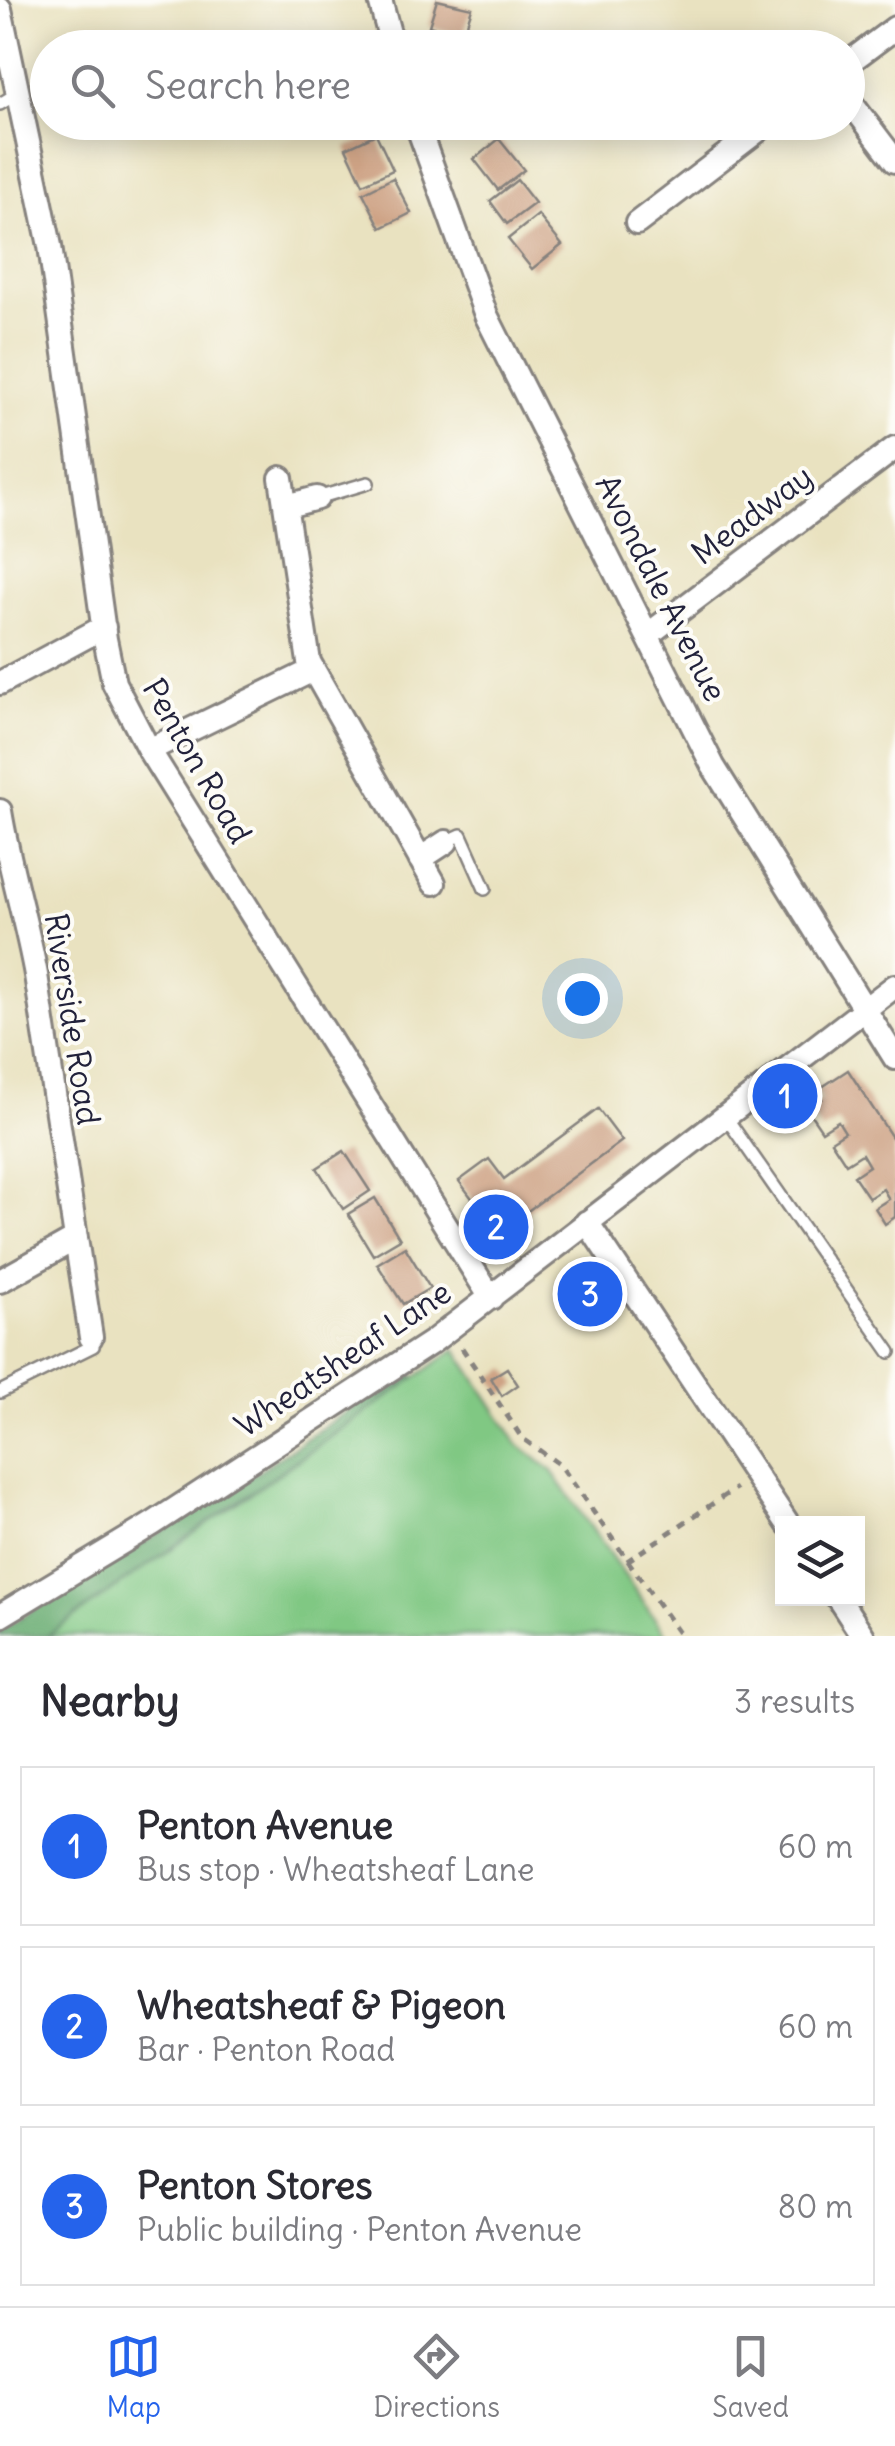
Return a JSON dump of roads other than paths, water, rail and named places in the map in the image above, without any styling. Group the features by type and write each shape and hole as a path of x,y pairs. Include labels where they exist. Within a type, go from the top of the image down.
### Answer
{"street":[{"path":"380,0 389,30"},
{"name":"Penton Road","path":"0,10 9,99 50,246 114,683 149,750 491,1298"},
{"path":"865,50 895,28"},
{"path":"865,121 895,161"},
{"name":"Avondale Avenue","path":"423,140 486,315 713,766 895,1058"},
{"path":"637,223 745,140"},
{"name":"Meadway","path":"648,634 895,448"},
{"path":"282,478 309,662 434,883"},
{"path":"287,506 317,498"},
{"path":"0,683 104,627"},
{"path":"149,750 314,670"},
{"name":"Riverside Road","path":"0,811 5,875 27,925 36,974 91,1337"},
{"path":"420,859 446,842"},
{"name":"Wheatsheaf Lane","path":"0,1616 171,1512 450,1329 895,986"},
{"path":"587,1222 783,1516"},
{"path":"0,1281 76,1239"},
{"path":"843,1606 863,1636"}],"lane":[{"path":"317,498 368,483"},
{"path":"446,842 462,835 485,889"},
{"path":"725,1116 890,1352"},
{"path":"0,1392 92,1346 91,1337"}],"place":[{"name":"Penton Avenue","path":"785,1096"},
{"name":"Wheatsheaf & Pigeon","path":"496,1227"},
{"name":"Penton Stores","path":"590,1294"}]}
